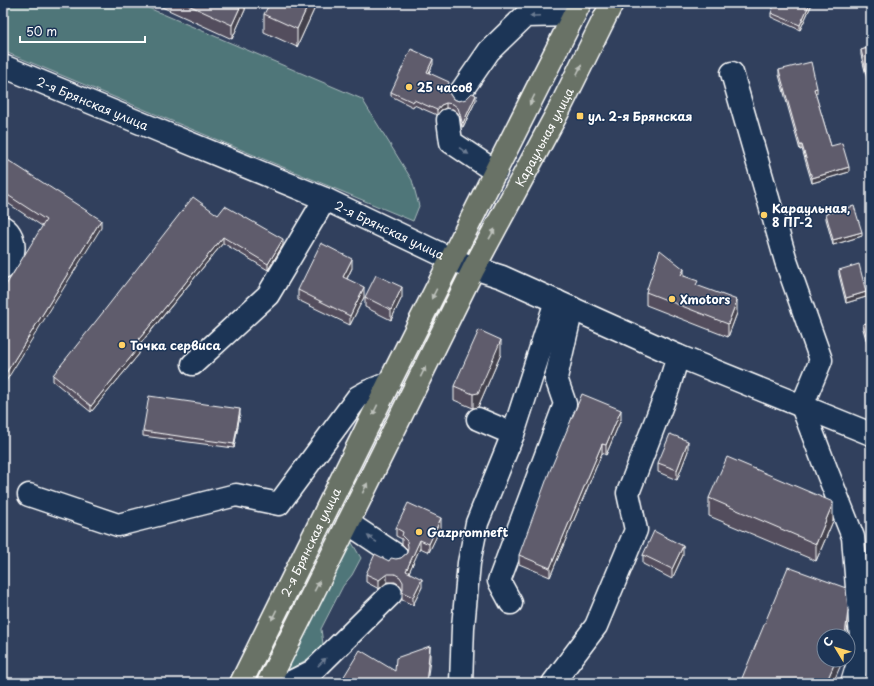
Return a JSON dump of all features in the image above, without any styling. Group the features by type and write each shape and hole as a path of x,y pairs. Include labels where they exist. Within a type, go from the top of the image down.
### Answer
{"main road":[{"name":"Караульная улица","path":"474,268 560,108 612,3"},
{"path":"451,259 577,9"},
{"name":"2-я Брянская улица","path":"241,683 451,259"},
{"name":"2-я Брянская улица","path":"268,683 474,268"}],"street":[{"path":"460,92 489,51 525,16 577,9"},
{"name":"2-я Брянская улица","path":"3,66 325,199 451,259"},
{"path":"732,73 786,261 821,360 802,406 853,537 862,650 852,683"},
{"path":"448,120 451,142 496,172"},
{"path":"193,364 268,295 325,199"},
{"path":"3,227 13,240 13,252 3,268"},
{"path":"451,259 502,277 678,356 871,434"},
{"path":"461,683 463,627 468,563 477,523 564,305"},
{"path":"511,603 499,581 565,404 556,378 564,305"},
{"path":"553,683 596,626 636,530 628,494 668,389 678,356"},
{"path":"29,494 118,525 236,496 279,504 358,397 389,383"},
{"path":"478,419 513,434"},
{"path":"348,523 396,555"},
{"path":"289,683 313,671 391,594"}],"green space":[{"path":"3,3 137,3 362,99 412,180 419,206 413,221 3,51"},
{"path":"351,541 361,558 352,575 343,586 321,629 323,644 313,656 285,672"}],"building":[{"path":"184,3 242,3 232,25"},
{"path":"270,3 309,3 297,29 264,14"},
{"path":"775,3 810,3 800,25 771,13"},
{"path":"871,47 871,90 861,50"},
{"path":"411,49 433,59 427,72 449,82 449,93 453,99 459,101 466,99 472,93 476,95 463,123 458,108 453,104 446,103 441,105 437,110 414,100 413,102 391,92"},
{"path":"811,62 817,88 814,89 831,146 842,143 849,167 812,178 802,145 800,145 779,70"},
{"path":"3,157 101,220 3,378 3,290 46,220 3,192"},
{"path":"193,197 218,215 225,206 283,239 268,264 223,237 135,344 139,347 91,406 53,375"},
{"path":"854,206 862,232 833,240 826,214"},
{"path":"321,243 352,259 343,277 364,287 350,316 298,290"},
{"path":"660,250 684,269 681,275 698,281 696,285 737,300 728,324 646,292"},
{"path":"859,264 866,292 846,298 839,270"},
{"path":"376,275 402,287 391,310 365,297"},
{"path":"871,322 871,353 863,324"},
{"path":"479,330 501,340 478,393 473,394 454,386"},
{"path":"582,394 621,410 606,445 602,444 550,568 519,555 549,473"},
{"path":"149,396 240,409 234,444 143,431"},
{"path":"670,434 688,441 677,470 658,463"},
{"path":"727,457 833,502 816,544 709,498"},
{"path":"408,503 441,518 429,544 420,540 406,571 422,579 413,597 402,592 403,582 400,577 395,574 387,574 379,580 366,574 375,554 389,561 391,558 401,558 407,553 407,541 402,536 403,532 396,528"},
{"path":"654,531 683,546 672,569 643,555"},
{"path":"788,567 846,588 848,610 846,628 816,628 816,668 833,668 826,683 740,683"},
{"path":"430,646 426,683 340,683 360,650 395,671 396,658"}],"place":[{"name":"25 часов","path":"409,87"},
{"name":"ул. 2-я Брянская","path":"580,116"},
{"name":"Караульная, 8 ПГ-2","path":"764,215"},
{"name":"Xmotors","path":"672,299"},
{"name":"Точка сервиса","path":"122,345"},
{"name":"Gazpromneft","path":"419,532"}]}
